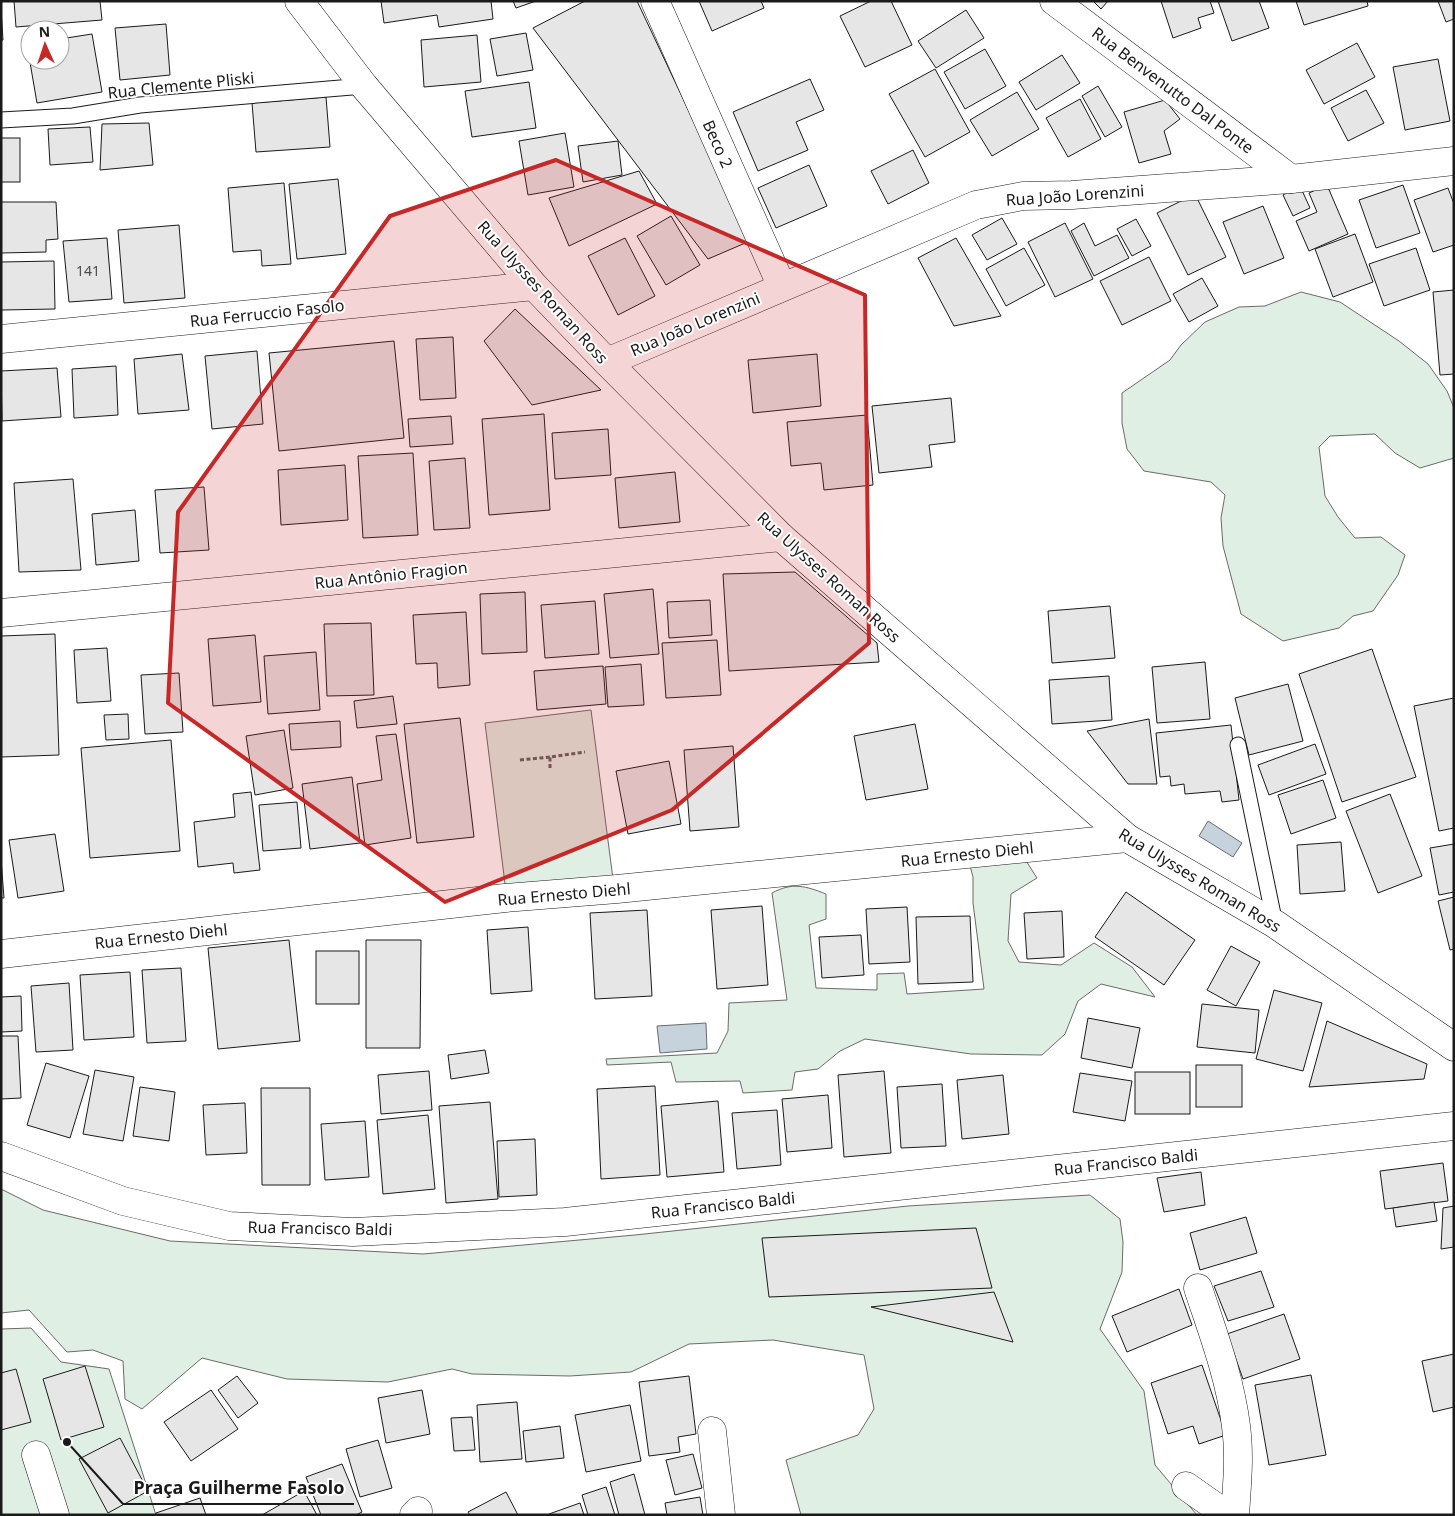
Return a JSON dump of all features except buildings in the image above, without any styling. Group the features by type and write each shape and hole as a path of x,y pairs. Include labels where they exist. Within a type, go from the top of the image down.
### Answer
{"street":[{"name":"Rua Ulysses Roman Ross","path":"299,1 364,86 534,286 781,537 1127,838 1275,924 1454,1047"},
{"name":"Beco 2","path":"655,1 782,287"},
{"name":"Rua Benvenutto Dal Ponte","path":"1054,1 1292,179"},
{"name":"Rua João Lorenzini","path":"607,362 976,206 1023,196 1292,179 1454,161"},
{"name":"Rua Ferruccio Fasolo","path":"1,340 534,286"},
{"name":"Rua Antônio Fragion","path":"1,613 781,537"},
{"name":"Rua Ernesto Diehl","path":"1,954 504,898 627,888 1127,838"},
{"name":"Rua Francisco Baldi","path":"1,1156 123,1202 229,1226 353,1232 565,1222 1454,1126"},
{"path":"1198,1288 1227,1378 1236,1426 1238,1464 1235,1515"},
{"path":"712,1431 721,1515"},
{"path":"36,1455 55,1515"},
{"path":"1186,1486 1227,1515"}],"lane":[{"name":"Rua Clemente Pliski","path":"1,120 73,116 140,105 364,86"},
{"path":"1238,745 1275,924"}],"path":[{"path":"520,760 585,752"},
{"path":"550,757 550,768"}],"highlighted area":[{"path":"556,160 865,295 869,643 672,810 445,902 168,703 178,512 390,216"}],"green space":[{"path":"1301,292 1340,302 1399,341 1428,364 1447,391 1454,408 1454,458 1420,468 1395,453 1375,434 1330,436 1319,447 1325,496 1338,517 1355,538 1381,537 1405,555 1398,575 1373,611 1353,616 1339,628 1283,641 1241,614 1223,546 1221,518 1225,495 1211,482 1144,471 1127,449 1122,423 1122,393 1170,360 1181,345 1205,322 1239,307 1265,306"},
{"path":"591,710 613,879 506,892 485,723"},
{"path":"1023,856 1037,878 1011,894 1008,941 1019,962 1061,965 1094,943 1132,967 1155,997 1101,984 1078,1001 1065,1034 1042,1055 971,1054 865,1039 840,1051 818,1069 795,1072 792,1090 743,1093 740,1081 676,1082 671,1062 607,1065 606,1059 717,1053 728,1031 729,1003 787,1000 772,893 786,887 805,887 826,894 826,919 809,925 816,988 877,990 877,974 904,973 907,994 984,989 973,903 973,877 969,862"},
{"path":"1,1189 43,1210 170,1241 423,1254 635,1235 908,1206 1090,1195 1120,1219 1123,1242 1122,1272 1100,1329 1144,1391 1155,1465 1197,1515 801,1515 786,1460 858,1435 874,1409 864,1355 773,1340 689,1344 631,1372 570,1376 472,1374 452,1369 388,1382 287,1379 202,1358 142,1409 125,1399 123,1361 93,1350 67,1352 29,1310 1,1313"},
{"path":"31,1328 61,1362 109,1369 156,1515 1,1515 1,1329"}],"shaded area":[{"path":"1208,821 1242,843 1233,857 1199,836"},
{"path":"706,1023 707,1049 660,1053 657,1026"}],"place":[{"name":"Praça Guilherme Fasolo","path":"67,1442"}]}
